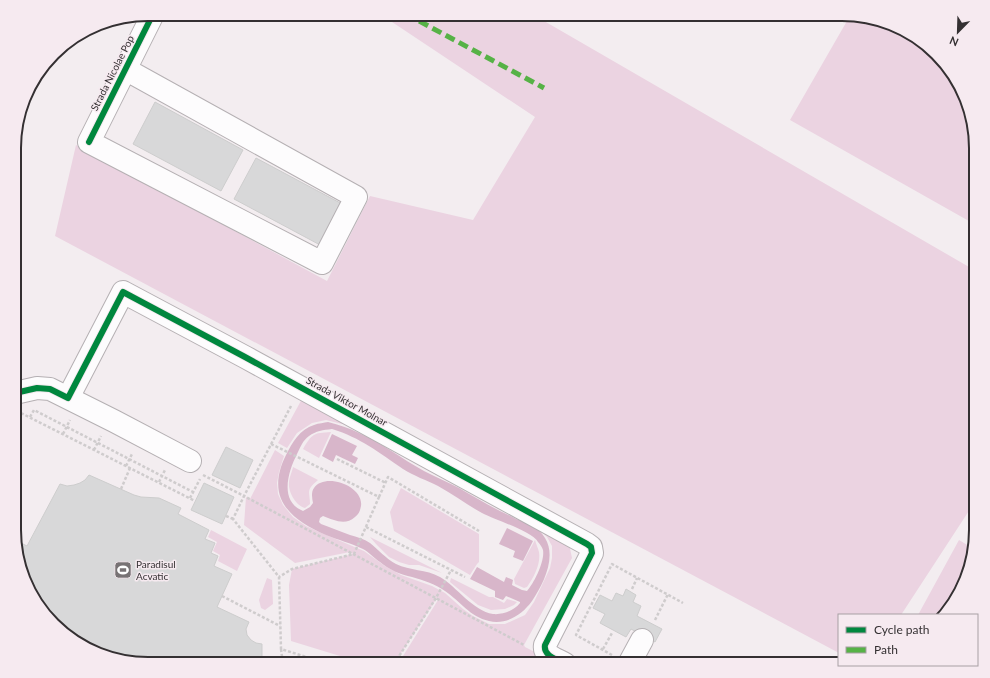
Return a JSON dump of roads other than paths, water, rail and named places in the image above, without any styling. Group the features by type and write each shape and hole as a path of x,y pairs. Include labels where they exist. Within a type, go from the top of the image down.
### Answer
{"street":[{"name":"Strada Nicolae Pop","path":"127,66 356,197 322,263 89,142 127,66 150,21"},
{"path":"127,66 149,75"},
{"name":"Strada Viktor Molnar","path":"68,398 123,292 232,350 591,547 592,552 545,645 544,650 546,654 552,657"},
{"path":"21,401 37,388 50,389 114,421 197,468"},
{"path":"626,657 642,640"}],"place":[{"name":"Paradisul Acvatic","path":"123,570"}]}
